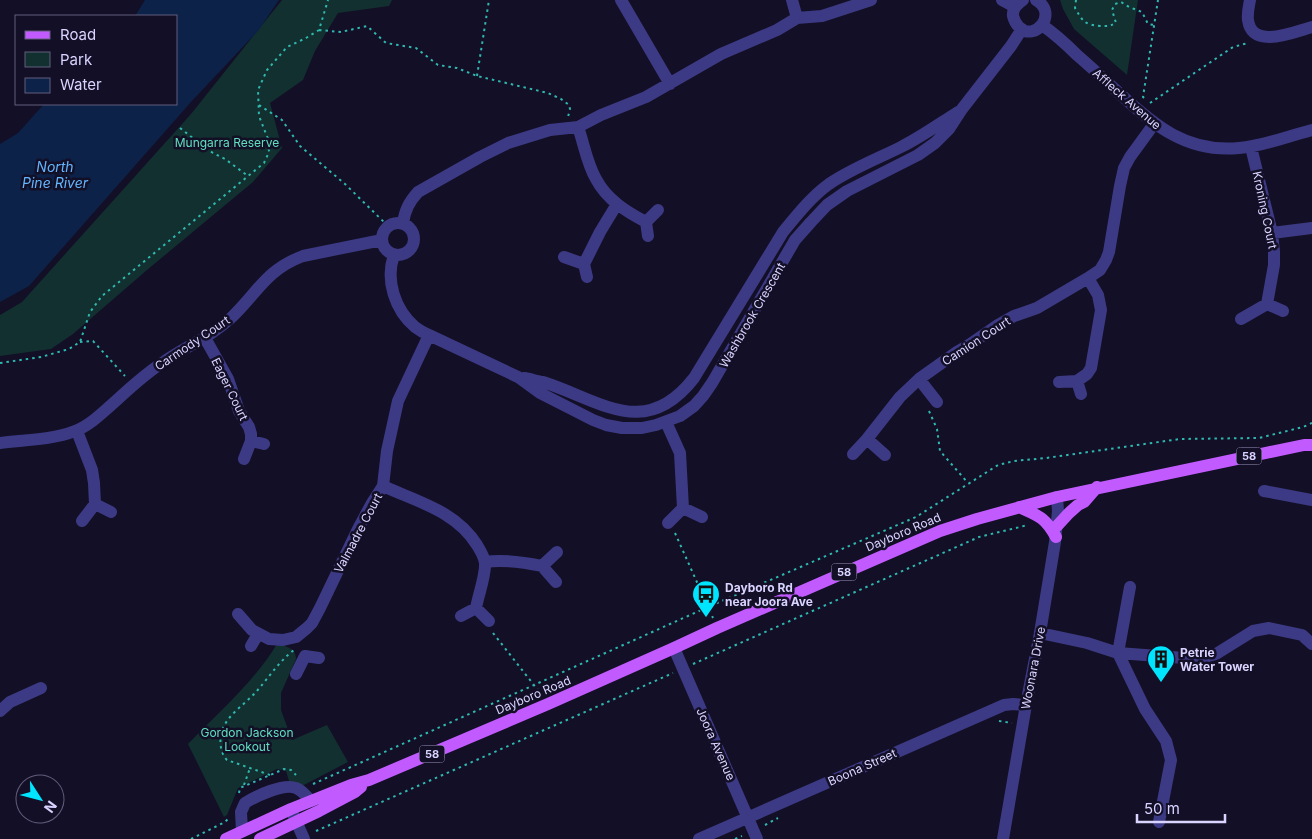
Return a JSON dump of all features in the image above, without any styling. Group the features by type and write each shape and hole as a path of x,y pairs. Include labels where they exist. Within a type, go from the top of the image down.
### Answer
{"main road":[{"name":"Dayboro Road","path":"226,839 291,809 351,785 369,780 548,704 940,531 1057,496 1309,443"},
{"path":"1019,507 1045,521 1056,531 1069,512 1084,502 1097,487"},
{"name":"Dayboro Road","path":"260,839 355,792 369,780"}],"street":[{"path":"621,0 670,84"},
{"path":"792,0 797,18"},
{"path":"403,223 409,202 418,192 508,143 550,130 578,127 600,114 646,98 721,54 777,30 797,18 822,16 872,0"},
{"path":"1002,0 1019,4 1013,17 1022,29 1032,31 1038,29 1045,21 1043,5 1036,0"},
{"path":"1250,0 1248,21 1250,28 1259,36 1278,36 1312,27"},
{"name":"Affleck Avenue","path":"1042,25 1154,124 1180,139 1196,145 1215,148 1237,148 1251,147 1312,130"},
{"name":"Washbrook Crescent","path":"394,255 391,271 393,295 398,307 416,328 518,377 540,392 592,420 622,428 656,426 680,416 694,406 703,396 795,240 811,222 828,205 847,191 918,155 935,143 950,129 962,109 1022,29"},
{"name":"Washbrook Crescent","path":"518,377 543,382 605,407 632,412 645,411 672,400 684,391 694,378 783,232 812,199 828,184 915,139 962,109"},
{"name":"Camion Court","path":"853,454 904,394 956,352 998,325 1014,316 1037,308 1100,270 1109,252 1124,168 1154,124"},
{"path":"578,127 596,179 606,194 617,204 646,222"},
{"name":"Kroning Court","path":"1251,147 1272,233 1274,265 1267,304"},
{"path":"586,277 584,264 617,204"},
{"path":"646,222 658,210"},
{"path":"646,222 648,236"},
{"path":"403,223 412,230 414,241 410,251 405,254 394,255 386,250 382,240 388,226 403,223"},
{"path":"1272,233 1312,228"},
{"name":"Carmody Court","path":"0,442 59,436 77,430 94,420 138,380 165,361 205,338 233,316 278,268 291,260 303,256 382,240"},
{"path":"564,257 584,264"},
{"path":"1059,382 1077,381 1087,374 1091,368 1101,310 1098,295 1088,278"},
{"path":"1241,319 1267,304 1282,311"},
{"name":"Valmadre Court","path":"296,674 300,646 308,628 316,616 358,529 383,486 386,456 398,401 429,335"},
{"name":"Eager Court","path":"205,338 228,379 239,410 249,427 251,441"},
{"path":"919,380 937,402"},
{"path":"1077,381 1081,394"},
{"path":"666,422 680,452 683,508 668,523"},
{"path":"77,430 92,470 94,483 95,504 82,520"},
{"path":"867,439 884,455"},
{"path":"244,459 251,441 264,444"},
{"path":"383,486 451,517 459,523 480,550 485,562 485,570 476,608 461,616"},
{"path":"1264,491 1312,500"},
{"name":"Woonara Drive","path":"1003,839 1040,633 1056,531 1057,496"},
{"path":"95,504 112,512"},
{"path":"683,508 702,517"},
{"path":"542,566 557,552"},
{"path":"485,562 505,560 542,566 556,582"},
{"path":"1130,587 1118,653 1145,709 1166,741 1171,760 1159,822"},
{"path":"476,608 489,620"},
{"path":"238,614 258,634 269,639 283,640 300,646 319,658"},
{"path":"1040,633 1087,643 1118,653 1198,659 1216,654 1253,631 1269,628 1302,636 1312,644"},
{"path":"251,646 258,634"},
{"name":"Joora Avenue","path":"674,648 757,839"},
{"path":"0,712 5,702 41,688"},
{"name":"Boona Street","path":"699,839 1004,705 1026,705"},
{"path":"242,831 241,812 243,806 248,801 279,788 289,786 300,790 311,801"},
{"path":"291,809 304,839"}],"path":[{"path":"319,30 328,0"},
{"path":"477,76 489,0"},
{"path":"1076,0 1075,8 1082,21 1093,26 1109,27 1116,23 1112,10 1115,4 1121,2 1142,12 1148,24 1154,25"},
{"path":"1158,0 1143,97 1149,104 1233,48 1247,43 1255,32"},
{"path":"80,342 90,312 102,296 264,163 269,152 268,140 259,116 258,90 267,70 288,47 319,30 341,32 367,26 386,43 416,48 438,65 457,68 477,76 548,93 567,103 570,109 565,128"},
{"path":"259,105 282,120 300,146 345,184 388,226"},
{"path":"180,128 248,176"},
{"path":"0,363 41,357 69,349 80,342 93,341 134,385"},
{"path":"929,391 924,400 937,429 940,451 968,483"},
{"path":"300,790 534,684 916,517 998,466 1014,461 1180,439 1259,438 1312,423"},
{"path":"668,523 672,527 717,628"},
{"path":"690,665 979,538 1036,524"},
{"path":"489,620 487,626 548,704"},
{"path":"270,775 231,762 225,758 220,740 222,729 231,716 254,695 281,662 300,646"},
{"path":"316,831 676,671"},
{"path":"244,786 250,768"},
{"path":"191,839 224,822 232,812 241,812"},
{"path":"736,839 743,835"}],"green space":[{"name":"Mungarra Reserve","path":"282,0 392,0 389,6 338,13 315,51 303,80 270,103 282,148 253,182 73,334 51,349 0,356 0,315 22,302 191,114"},
{"path":"1060,0 1138,0 1127,75 1074,29"},
{"name":"Gordon Jackson Lookout","path":"277,644 290,648 296,655 281,693 281,710 292,740 327,725 348,762 302,786 289,781 286,771 277,769 238,788 227,815 224,817 188,744 247,684"}],"water":[{"name":"North Pine River","path":"145,0 279,0 258,31 191,102 29,286 0,302 0,144 18,133 43,105 178,105 178,15 136,15"}],"place":[{"name":"Dayboro Rd near Joora Ave","path":"706,618"},
{"name":"Petrie Water Tower","path":"1161,683"}]}
